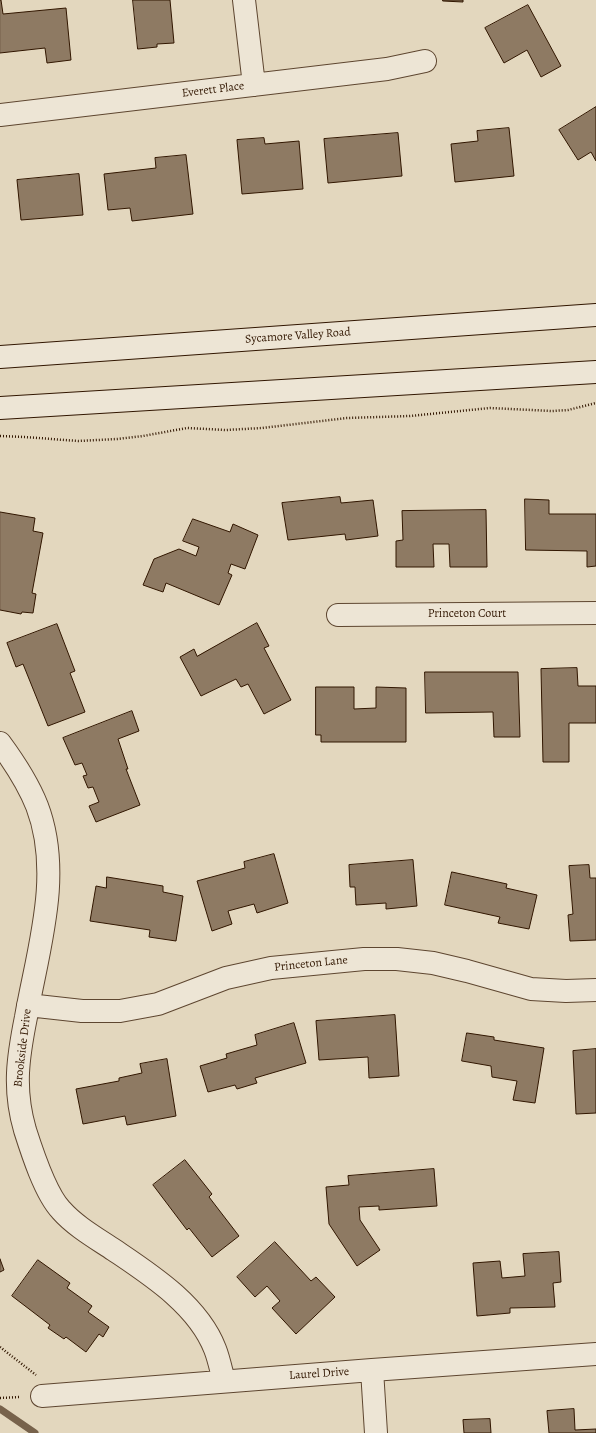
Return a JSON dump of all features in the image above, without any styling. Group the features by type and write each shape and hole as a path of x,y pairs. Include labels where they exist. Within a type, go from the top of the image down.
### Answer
{"street":[{"path":"244,0 254,85"},
{"name":"Everett Place","path":"0,115 387,69 425,61"},
{"name":"Sycamore Valley Road","path":"0,357 596,315"},
{"path":"0,408 596,372"},
{"name":"Princeton Court","path":"338,615 596,612"},
{"name":"Brookside Drive","path":"0,743 12,759 25,781 37,807 48,854 48,886 45,920 21,1041 17,1079 18,1102 25,1129 46,1187 60,1209 75,1223 144,1270 185,1304 204,1328 214,1348 224,1381"},
{"name":"Princeton Lane","path":"28,1004 82,1011 120,1010 158,1004 226,978 271,968 364,959 397,959 433,963 531,989 566,991 596,990"},
{"name":"Laurel Drive","path":"49,1395 596,1354"},
{"path":"372,1370 376,1433"}],"path":[{"path":"0,436 25,436 78,441 117,439 187,428 226,430 262,428 347,418 410,416 490,408 552,411 568,410 596,403"},
{"path":"0,1347 37,1376 49,1395"}],"building":[{"path":"0,0 3,14 66,8 71,60 47,63 45,48 0,53"},
{"path":"133,0 170,0 174,43 157,44 157,47 138,49"},
{"path":"463,0 463,2 443,1"},
{"path":"528,5 561,66 541,77 527,50 504,63 485,28"},
{"path":"596,107 596,161 591,152 578,160 559,130"},
{"path":"509,128 514,176 455,182 451,144 478,141 477,131"},
{"path":"398,133 402,176 328,183 324,139"},
{"path":"264,138 265,144 299,141 303,189 242,194 237,140"},
{"path":"186,155 193,214 132,221 130,208 108,210 104,174 156,168 155,158"},
{"path":"79,174 83,215 21,220 17,180"},
{"path":"340,497 341,503 373,500 378,536 346,540 345,534 288,540 282,503"},
{"path":"525,499 549,500 549,514 596,514 596,566 587,567 587,551 526,550"},
{"path":"486,510 487,567 450,567 449,544 433,544 434,567 396,567 396,541 403,540 402,511"},
{"path":"0,512 35,518 33,531 43,533 32,593 36,594 33,613 22,612 21,614 0,610"},
{"path":"193,519 230,532 233,524 258,535 245,569 231,564 228,573 232,575 219,605 166,583 163,592 143,585 154,559 179,549 196,556 199,547 183,541"},
{"path":"257,623 269,646 264,648 291,700 264,714 248,684 241,687 236,679 201,696 180,657 194,649 197,656"},
{"path":"57,624 75,671 70,673 85,712 48,726 23,664 16,667 7,643"},
{"path":"577,668 578,686 596,686 596,723 569,723 569,762 543,762 541,669"},
{"path":"425,672 518,672 520,737 494,737 493,712 426,713"},
{"path":"316,687 354,687 354,709 376,708 376,687 406,688 406,742 321,742 321,735 316,735"},
{"path":"132,711 139,731 118,739 128,769 126,769 140,805 96,822 89,806 99,802 93,787 88,788 83,776 87,775 82,763 75,765 63,738"},
{"path":"274,854 288,903 257,913 254,904 228,911 232,924 212,931 197,881 245,868 244,862"},
{"path":"413,860 417,906 386,909 386,903 356,905 355,887 350,887 349,865"},
{"path":"589,865 590,878 596,878 596,940 570,941 568,915 573,914 569,866"},
{"path":"452,872 507,884 506,888 537,895 529,929 498,923 500,917 445,905"},
{"path":"107,877 163,886 163,892 183,896 176,941 149,937 150,930 90,921 96,886 106,888"},
{"path":"395,1015 399,1076 369,1078 368,1057 319,1060 316,1021"},
{"path":"294,1023 306,1063 255,1078 257,1083 237,1089 235,1085 208,1092 200,1066 227,1058 226,1054 257,1045 255,1035"},
{"path":"467,1033 494,1037 494,1040 544,1048 535,1103 513,1100 517,1081 492,1077 491,1066 462,1061"},
{"path":"596,1049 596,1113 576,1114 573,1051"},
{"path":"167,1059 176,1116 127,1125 125,1116 83,1124 76,1089 119,1081 119,1078 142,1073 140,1064"},
{"path":"185,1160 212,1194 209,1197 239,1236 212,1257 189,1228 187,1230 153,1185"},
{"path":"434,1169 437,1206 379,1210 379,1206 359,1207 360,1220 380,1250 357,1266 329,1224 326,1187 349,1185 348,1176"},
{"path":"275,1242 311,1281 316,1277 335,1297 296,1334 272,1308 280,1301 267,1286 255,1297 237,1277"},
{"path":"559,1252 561,1282 553,1283 555,1307 510,1308 510,1313 477,1316 473,1263 500,1261 502,1278 525,1276 523,1254"},
{"path":"0,1259 4,1270 0,1272"},
{"path":"38,1260 70,1283 67,1288 92,1306 88,1312 109,1327 103,1337 99,1334 86,1352 66,1337 64,1339 48,1328 50,1325 12,1296"},
{"path":"574,1409 575,1430 596,1429 596,1433 549,1433 547,1411"},
{"path":"490,1419 491,1433 464,1433 463,1420"}],"waterway":[{"path":"0,1409 35,1433"}]}
